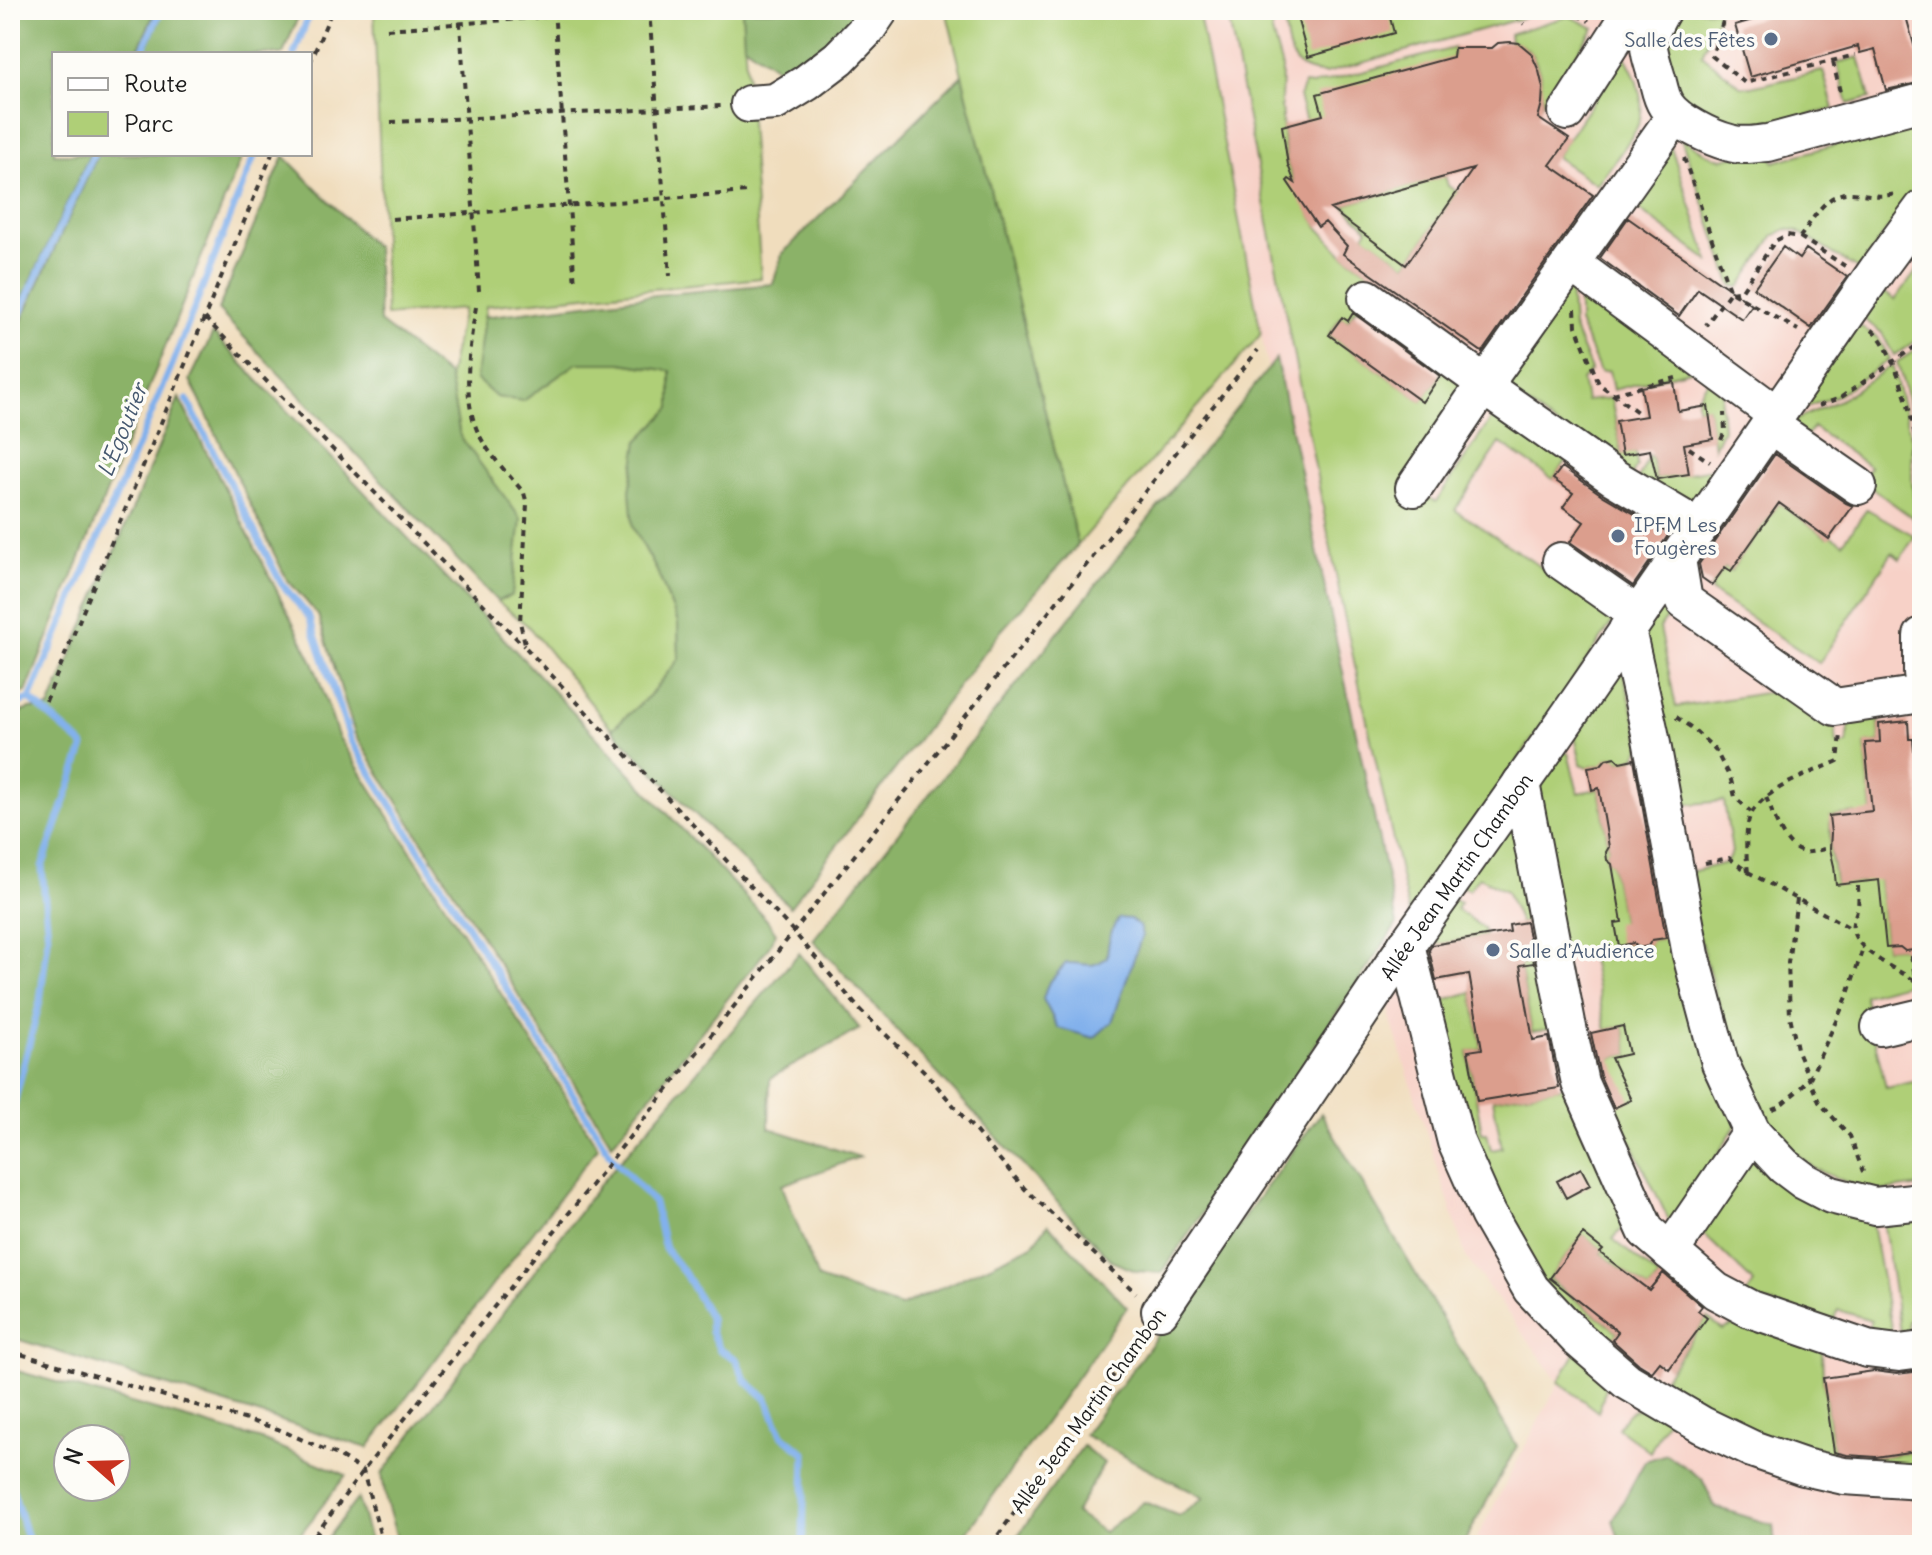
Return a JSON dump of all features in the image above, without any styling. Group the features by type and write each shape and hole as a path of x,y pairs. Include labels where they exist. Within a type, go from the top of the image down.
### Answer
{"street":[{"path":"749,104 775,102 806,83 839,58 867,29 880,10"},
{"path":"1567,112 1630,22 1648,51 1664,103 1673,118 1730,143 1768,143 1922,102"},
{"path":"1414,488 1673,118"},
{"name":"Allée Jean Martin Chambon","path":"1160,1311 1406,945 1869,281 1910,201"},
{"path":"1571,263 1710,365 1773,420 1858,486"},
{"path":"1367,298 1613,477 1699,528"},
{"path":"1677,559 1684,601 1835,707 1922,694"},
{"path":"1561,561 1633,623 1691,955 1720,1063 1749,1126 1784,1166 1831,1195 1875,1206 1922,1201"},
{"path":"1922,636 1922,673"},
{"path":"1521,783 1580,1083 1646,1231 1716,1291 1750,1309 1867,1349 1899,1353 1922,1350"},
{"path":"1406,945 1456,1142 1488,1214 1531,1289 1549,1309 1627,1381 1702,1425 1752,1449 1804,1467 1844,1476 1922,1481"},
{"path":"1880,1027 1922,1017"},
{"path":"1670,1252 1749,1126"}],"path":[{"path":"312,58 332,10"},
{"path":"459,10 479,291"},
{"path":"387,29 554,13 638,10"},
{"path":"649,10 670,276"},
{"path":"1504,10 1524,24"},
{"path":"1566,10 1630,22"},
{"path":"1723,10 1725,15 1712,56 1745,83 1855,55"},
{"path":"554,13 575,285"},
{"path":"391,122 749,104"},
{"path":"1673,118 1730,292 1710,365 1724,402 1725,431 1720,442"},
{"path":"46,701 271,156"},
{"path":"392,219 747,192"},
{"path":"1800,237 1824,203 1834,195 1848,192 1910,201"},
{"path":"1730,292 1742,290 1775,241 1787,235 1800,237 1869,281"},
{"path":"1571,263 1576,326 1599,384 1640,414"},
{"path":"1730,292 1825,346"},
{"path":"476,307 467,360 472,420 482,441 524,493 527,504 520,622 526,648"},
{"path":"1848,312 1879,335 1900,382 1916,442 1916,497 1921,519"},
{"path":"205,318 526,648 793,931 861,1011 924,1071 1025,1189 1127,1287 1160,1311"},
{"path":"1773,420 1791,418 1840,398 1922,342"},
{"path":"308,1545 363,1471 1258,350"},
{"path":"1613,394 1710,365"},
{"path":"1711,463 1716,453"},
{"path":"1748,872 1745,852 1751,812 1772,791 1838,761 1844,706"},
{"path":"1668,711 1715,749 1731,780 1735,797 1751,812"},
{"path":"1766,797 1781,833 1796,849 1805,852 1824,849"},
{"path":"1675,870 1729,858 1748,872 1852,929 1863,948 1916,981"},
{"path":"1852,929 1858,907 1858,886"},
{"path":"1797,899 1788,963 1790,1016 1798,1053 1819,1102 1850,1136 1875,1206"},
{"path":"1749,1126 1778,1107 1810,1078 1847,997 1863,948"},
{"name":"Allée Jean Martin Chambon","path":"991,1545 1160,1311"},
{"path":"10,1351 278,1429 335,1454 363,1471 383,1545"}],"shaded area":[{"path":"1198,10 1922,10 1922,1515 1908,1545 1473,1545 1559,1382 1466,1257 1391,1021 1375,916"}],"green space":[{"path":"10,10 156,10 137,52 52,52 52,156 89,156 10,326"},
{"path":"164,10 301,10 284,52 145,52"},
{"path":"374,10 742,10 761,278 486,306 476,379 523,401 577,363 621,363 671,371 671,408 633,527 657,571 678,622 679,659 650,695 612,729 528,626 497,601 512,595 483,469 460,436 449,376 463,309 386,316"},
{"path":"742,10 857,10 832,48 785,74 744,45"},
{"path":"946,10 1198,10 1261,334 1078,545"},
{"path":"1227,10 1269,10 1282,68 1284,145 1298,193 1318,227 1343,254 1399,294 1390,305 1356,309 1347,321 1341,317 1329,335 1422,401 1443,371 1471,389 1414,488 1436,502 1498,409 1568,459 1553,479 1500,443 1455,510 1616,617 1410,918 1342,606"},
{"path":"1282,10 1537,12 1326,73 1312,72 1295,62 1288,44"},
{"path":"1680,10 1717,10 1718,16 1702,55 1741,86 1751,87 1823,71 1834,109 1737,132 1685,102 1676,91 1665,41"},
{"path":"1569,16 1594,28 1542,103 1540,74 1533,56 1519,44 1510,42 1509,34"},
{"path":"1454,48 1453,66 1332,145 1314,150 1299,97 1304,84 1312,85"},
{"path":"1624,55 1639,90 1640,118 1628,142 1597,185 1556,157"},
{"path":"1859,57 1870,98 1848,104 1837,63"},
{"path":"962,75 1078,545 1000,632 790,907 612,729 650,695 679,659 678,622 657,571 633,527 630,491 638,441 671,408 671,371 621,363 577,363 523,401 496,397 476,379 484,317 773,284 782,254"},
{"path":"1922,120 1922,180 1859,270 1797,231 1786,229 1773,237 1740,287 1732,286 1681,138 1722,159 1769,149 1774,162"},
{"path":"1669,141 1709,261 1627,201"},
{"path":"97,156 242,156 26,692 10,697 10,346"},
{"path":"284,156 376,248 380,322 449,376 460,436 521,519 512,595 497,601 218,310"},
{"path":"1445,176 1448,186 1458,191 1406,265 1364,235 1368,229 1344,205"},
{"path":"1922,264 1922,336 1894,356 1882,333 1856,313 1875,286 1895,300"},
{"path":"1570,284 1573,327 1591,370 1582,380 1586,401 1611,398 1622,454 1636,452 1637,466 1630,478 1504,388"},
{"path":"1579,285 1701,367 1613,390 1609,371 1600,372 1579,323"},
{"path":"1852,321 1878,338 1890,359 1838,395 1794,412"},
{"path":"213,333 527,663 776,933 768,948 612,1144 355,734 318,615 286,578 190,380"},
{"path":"1922,346 1922,509 1919,439 1897,362"},
{"path":"1276,359 1397,924 1162,1273 1136,1271 1113,1262 813,940"},
{"path":"1892,365 1912,441 1912,483 1917,521 1861,480 1870,467 1813,427 1804,440 1791,422 1840,400"},
{"path":"1711,376 1724,385 1721,404 1723,429 1714,448 1708,407 1697,408 1697,397"},
{"path":"179,398 313,662 338,736 598,1147 368,1448 10,1337 10,716 29,709 49,708"},
{"path":"1649,456 1656,479 1715,471 1688,508 1636,484"},
{"path":"1779,503 1826,537 1831,536 1843,543 1867,509 1915,536 1900,559 1892,553 1819,663 1711,591 1725,567 1731,571"},
{"path":"1668,591 1673,607 1660,628 1676,707 1771,692 1766,673 1834,715 1837,745 1847,744 1850,720 1878,711 1880,742 1865,744 1873,823 1855,813 1830,816 1830,849 1836,884 1862,882 1878,869 1886,948 1901,947 1905,951 1910,983 1864,995 1886,1088 1921,1080 1922,1186 1870,1192 1815,1169 1778,1140 1739,1078 1682,874 1726,863 1732,852 1724,801 1671,806 1642,637"},
{"path":"1622,668 1642,745 1634,759 1619,762 1614,757 1606,759 1603,765 1588,767 1581,764 1572,723"},
{"path":"1557,747 1568,753 1578,793 1599,789 1609,848 1607,860 1612,863 1622,922 1620,946 1635,943 1639,947 1648,946 1651,940 1676,936 1736,1125 1672,1227 1631,1141 1617,1135 1590,1063 1629,1054 1623,1026 1606,1030 1589,949 1561,956 1536,772"},
{"path":"1515,820 1535,921 1520,923 1506,891 1479,877 1469,890 1458,885"},
{"path":"1449,897 1460,903 1456,909 1483,928 1485,936 1428,946"},
{"path":"799,953 860,1029 770,1078 769,1128 860,1157 782,1185 818,1279 900,1307 1033,1245 1048,1224 1127,1307 958,1545 399,1545 382,1474 601,1183"},
{"path":"1542,962 1555,1028 1532,1032 1520,965"},
{"path":"1472,992 1482,1049 1468,1052 1482,1133 1487,1133 1491,1150 1502,1148 1493,1099 1567,1086 1632,1218 1613,1239 1659,1277 1649,1290 1600,1253 1603,1250 1583,1235 1549,1279 1618,1332 1610,1343 1539,1285 1463,1130 1433,1003"},
{"path":"1321,1113 1517,1446 1463,1545 1011,1545 1083,1446 1104,1463 1075,1513 1104,1532 1144,1502 1179,1516 1204,1498 1084,1435"},
{"path":"1761,1157 1871,1219 1892,1333 1881,1339 1866,1336 1871,1320 1838,1310 1832,1325 1746,1295 1754,1283 1695,1226 1746,1160"},
{"path":"1922,1212 1922,1320 1908,1321 1909,1339 1904,1339 1899,1326 1884,1226 1893,1216"},
{"path":"1750,1317 1822,1350 1835,1463 1921,1451 1922,1469 1835,1467 1657,1388 1707,1318 1723,1330"},
{"path":"1577,1350 1602,1377 1604,1391 1598,1412 1559,1382"},
{"path":"10,1369 262,1440 346,1475 292,1545 10,1545"},
{"path":"1649,1407 1669,1414 1650,1452 1618,1428 1630,1412"},
{"path":"1666,1454 1702,1479 1715,1507 1773,1525 1775,1545 1621,1545 1613,1520 1645,1461"},
{"path":"358,1498 371,1545 322,1545"}],"water":[{"path":"1119,918 1130,919 1139,926 1142,935 1112,1022 1094,1038 1058,1028 1043,999 1048,984 1066,963 1092,965 1107,957 1113,927"}],"building":[{"path":"1295,10 1388,10 1394,33 1308,57"},
{"path":"1787,10 1894,10 1907,20 1918,59 1922,58 1922,82 1886,90 1875,49 1860,53 1858,46 1750,77 1735,25"},
{"path":"1498,43 1519,43 1531,53 1543,88 1538,118 1569,139 1550,165 1593,195 1482,352 1343,254 1347,246 1325,222 1318,227 1287,181 1289,179 1295,183 1288,165 1282,126 1323,115 1317,94 1453,57 1454,48 1492,48","holes":["1473,169 1406,265 1330,209"]},
{"path":"1628,218 1752,305 1742,319 1698,289 1679,316 1600,258"},
{"path":"1783,247 1799,259 1806,249 1847,277 1811,328 1754,288"},
{"path":"1353,313 1440,376 1422,402 1329,335 1342,317 1348,321"},
{"path":"1674,382 1678,411 1708,406 1713,439 1684,444 1689,474 1657,479 1650,450 1622,455 1616,421 1646,416 1641,387"},
{"path":"1775,454 1853,506 1829,539 1779,503 1731,571 1725,567 1712,585 1702,578 1699,564"},
{"path":"1562,467 1602,495 1669,534 1633,586 1570,542 1584,522 1563,507 1573,493 1553,479"},
{"path":"1908,721 1909,739 1913,739 1922,831 1922,943 1915,950 1905,951 1900,947 1886,948 1879,880 1836,885 1829,816 1872,811 1865,743 1880,742 1879,724"},
{"path":"1615,757 1620,762 1634,759 1666,938 1652,940 1648,946 1639,948 1633,943 1619,946 1615,923 1622,922 1612,864 1607,860 1609,847 1599,788 1592,790 1588,767 1601,765 1606,759"},
{"path":"1526,922 1534,963 1520,965 1533,1040 1549,1037 1559,1088 1477,1101 1468,1051 1482,1049 1469,974 1436,980 1429,950 1432,945 1510,932 1509,925"},
{"path":"1623,1026 1629,1054 1611,1058 1631,1100 1614,1108 1600,1076 1591,1033"},
{"path":"1581,1168 1590,1185 1566,1198 1557,1181"},
{"path":"1583,1234 1603,1250 1600,1253 1649,1290 1663,1273 1702,1306 1698,1311 1707,1318 1669,1369 1660,1362 1652,1372 1639,1364 1612,1340 1618,1332 1550,1278"},
{"path":"1874,1371 1897,1374 1922,1371 1922,1450 1876,1457 1834,1452 1823,1378"}],"waterway":[{"path":"142,52 161,10"},
{"name":"L'Egoutier","path":"295,52 311,10"},
{"path":"10,334 93,156"},
{"name":"L'Egoutier","path":"10,706 30,699 172,365 254,156"},
{"path":"187,400 281,583 309,617 351,741 613,1158 654,1203 665,1249 685,1274 710,1318 711,1332 720,1350 736,1359 745,1380 767,1399 782,1435 805,1453 803,1545"},
{"path":"10,1119 40,1001 48,937 42,867 84,746 30,699"},
{"path":"10,1481 29,1545"}],"place":[{"name":"Salle des Fêtes","path":"1771,39"},
{"name":"IPFM Les Fougères","path":"1618,536"},
{"name":"Salle d'Audience","path":"1493,950"}]}
